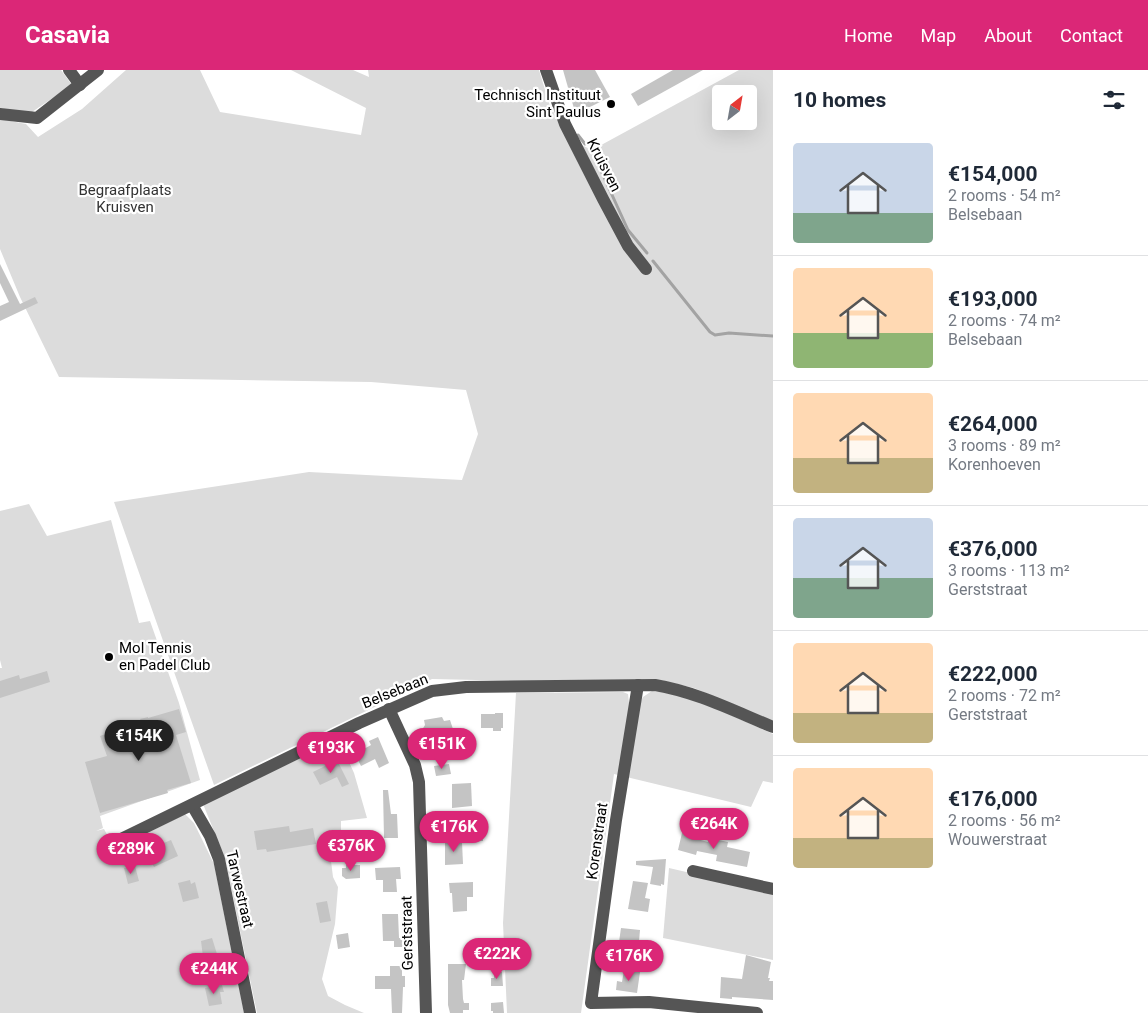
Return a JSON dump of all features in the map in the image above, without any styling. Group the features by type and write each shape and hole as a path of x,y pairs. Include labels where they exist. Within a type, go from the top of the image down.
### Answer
{"street":[{"path":"69,70 88,76"},
{"name":"Kruisven","path":"546,70 565,124 599,192 628,246 646,269"},
{"path":"0,114 36,118 88,76"},
{"name":"Korenstraat","path":"638,685 616,820 591,1002 649,1002 757,1013"},
{"name":"Belsebaan","path":"109,845 389,709 432,691 466,687 655,685 680,689 706,698 773,727"},
{"name":"Gerststraat","path":"389,709 415,765 419,782 426,1013"},
{"name":"Tarwestraat","path":"192,806 210,836 219,859 250,1013"},
{"path":"693,871 773,889"}],"green space":[{"path":"0,70 61,70 72,85 29,114 0,108"},
{"name":"Begraafplaats Kruisven","path":"126,70 200,70 220,112 361,135 366,108 291,70 353,70 369,77 368,70 539,70 550,106 569,139 592,150 739,70 773,70 773,721 694,688 660,680 524,681 432,679 214,785 114,502 309,472 462,480 478,434 466,390 371,382 59,377 20,297 0,249 0,119 26,124 38,137 82,109"},
{"path":"29,504 47,536 111,520 139,623 150,621 179,703 200,780 100,816 103,828 96,831 104,829 115,849 185,814 194,823 214,864 244,1013 0,1013 0,668 2,668 0,660 0,511"},
{"path":"652,691 682,695 700,701 773,734 773,783 763,781 751,807 614,774 581,1013 507,1013 503,923 516,693 623,692 628,694 629,703 639,705 643,697"},
{"path":"339,740 354,773 367,818 341,821 341,852 331,861 333,877 338,887 335,924 322,979 328,996 364,1013 257,1013 225,858 203,804"},
{"path":"669,868 773,892 773,960 663,938"}],"building":[{"path":"563,70 595,70 610,97 586,109 575,112"},
{"path":"673,70 703,70 638,106 631,94"},
{"path":"0,264 20,304 35,297 38,303 0,321 0,306 9,302 0,283"},
{"path":"47,671 50,682 0,698 0,681 19,675 20,679"},
{"path":"179,709 186,732 176,735 191,783 167,790 168,793 100,813 85,762 107,756 100,736 141,721 140,719"},
{"path":"503,713 503,728 501,728 501,731 493,731 493,728 481,728 481,714"},
{"path":"442,717 444,721 450,720 453,729 423,734 424,720"},
{"path":"378,737 389,763 379,768 375,759 361,766 355,754 371,745 369,741"},
{"path":"337,760 349,784 342,787 337,777 320,785 313,772"},
{"path":"449,764 451,774 436,776 434,766"},
{"path":"471,783 472,806 452,808 452,784"},
{"path":"383,790 388,790 391,814 397,814 398,838 384,838"},
{"path":"482,825 483,841 469,841 469,826"},
{"path":"289,826 290,832 313,828 316,844 267,852 266,849 257,850 254,831"},
{"path":"689,832 694,833 697,839 708,842 709,838 728,842 727,847 750,852 747,867 716,861 717,855 697,851 696,855 678,850 682,833 686,834"},
{"path":"171,840 178,856 154,867 148,855 161,849 159,845"},
{"path":"445,842 462,842 463,864 445,865"},
{"path":"666,859 664,885 661,884 661,886 650,884 653,867 636,865 636,861"},
{"path":"346,865 360,865 360,878 346,879 342,876 342,868 346,868"},
{"path":"135,866 139,881 128,884 124,868"},
{"path":"400,867 401,879 396,879 397,892 383,892 383,880 376,880 375,868"},
{"path":"190,880 191,884 195,882 199,898 183,902 178,883"},
{"path":"633,881 648,883 645,898 650,899 648,912 628,909"},
{"path":"473,882 473,897 467,897 467,911 453,912 452,893 450,893 449,883"},
{"path":"327,901 331,921 320,923 316,903"},
{"path":"382,914 398,914 399,938 404,938 404,947 394,947 394,941 383,941"},
{"path":"621,928 640,930 638,953 618,949"},
{"path":"348,933 350,947 338,949 336,935"},
{"path":"212,938 217,954 203,957 201,941"},
{"path":"746,955 771,962 768,978 770,978 769,981 773,981 773,1000 720,998 721,977 742,979"},
{"path":"448,964 466,964 464,980 462,980 463,999 464,1003 469,1003 469,1010 463,1010 463,1013 450,1013 448,1005"},
{"path":"390,966 402,966 402,976 405,976 402,1013 392,1013 391,989 375,989 375,976 390,976"},
{"path":"624,970 640,972 637,993 616,990 617,981 622,982"},
{"path":"494,972 502,972 503,986 491,986 491,978 494,978"},
{"path":"222,985 224,992 220,992 222,1004 209,1006 205,988"},
{"path":"503,1002 504,1013 493,1013 491,1011 491,1003"}],"waterway":[{"path":"578,135 585,144"},
{"path":"592,151 628,230 647,253"},
{"path":"653,261 710,332 715,335 729,333 773,336"}],"place":[{"name":"Technisch Instituut Sint Paulus","path":"611,104"},
{"name":"Mol Tennis en Padel Club","path":"109,657"}]}
